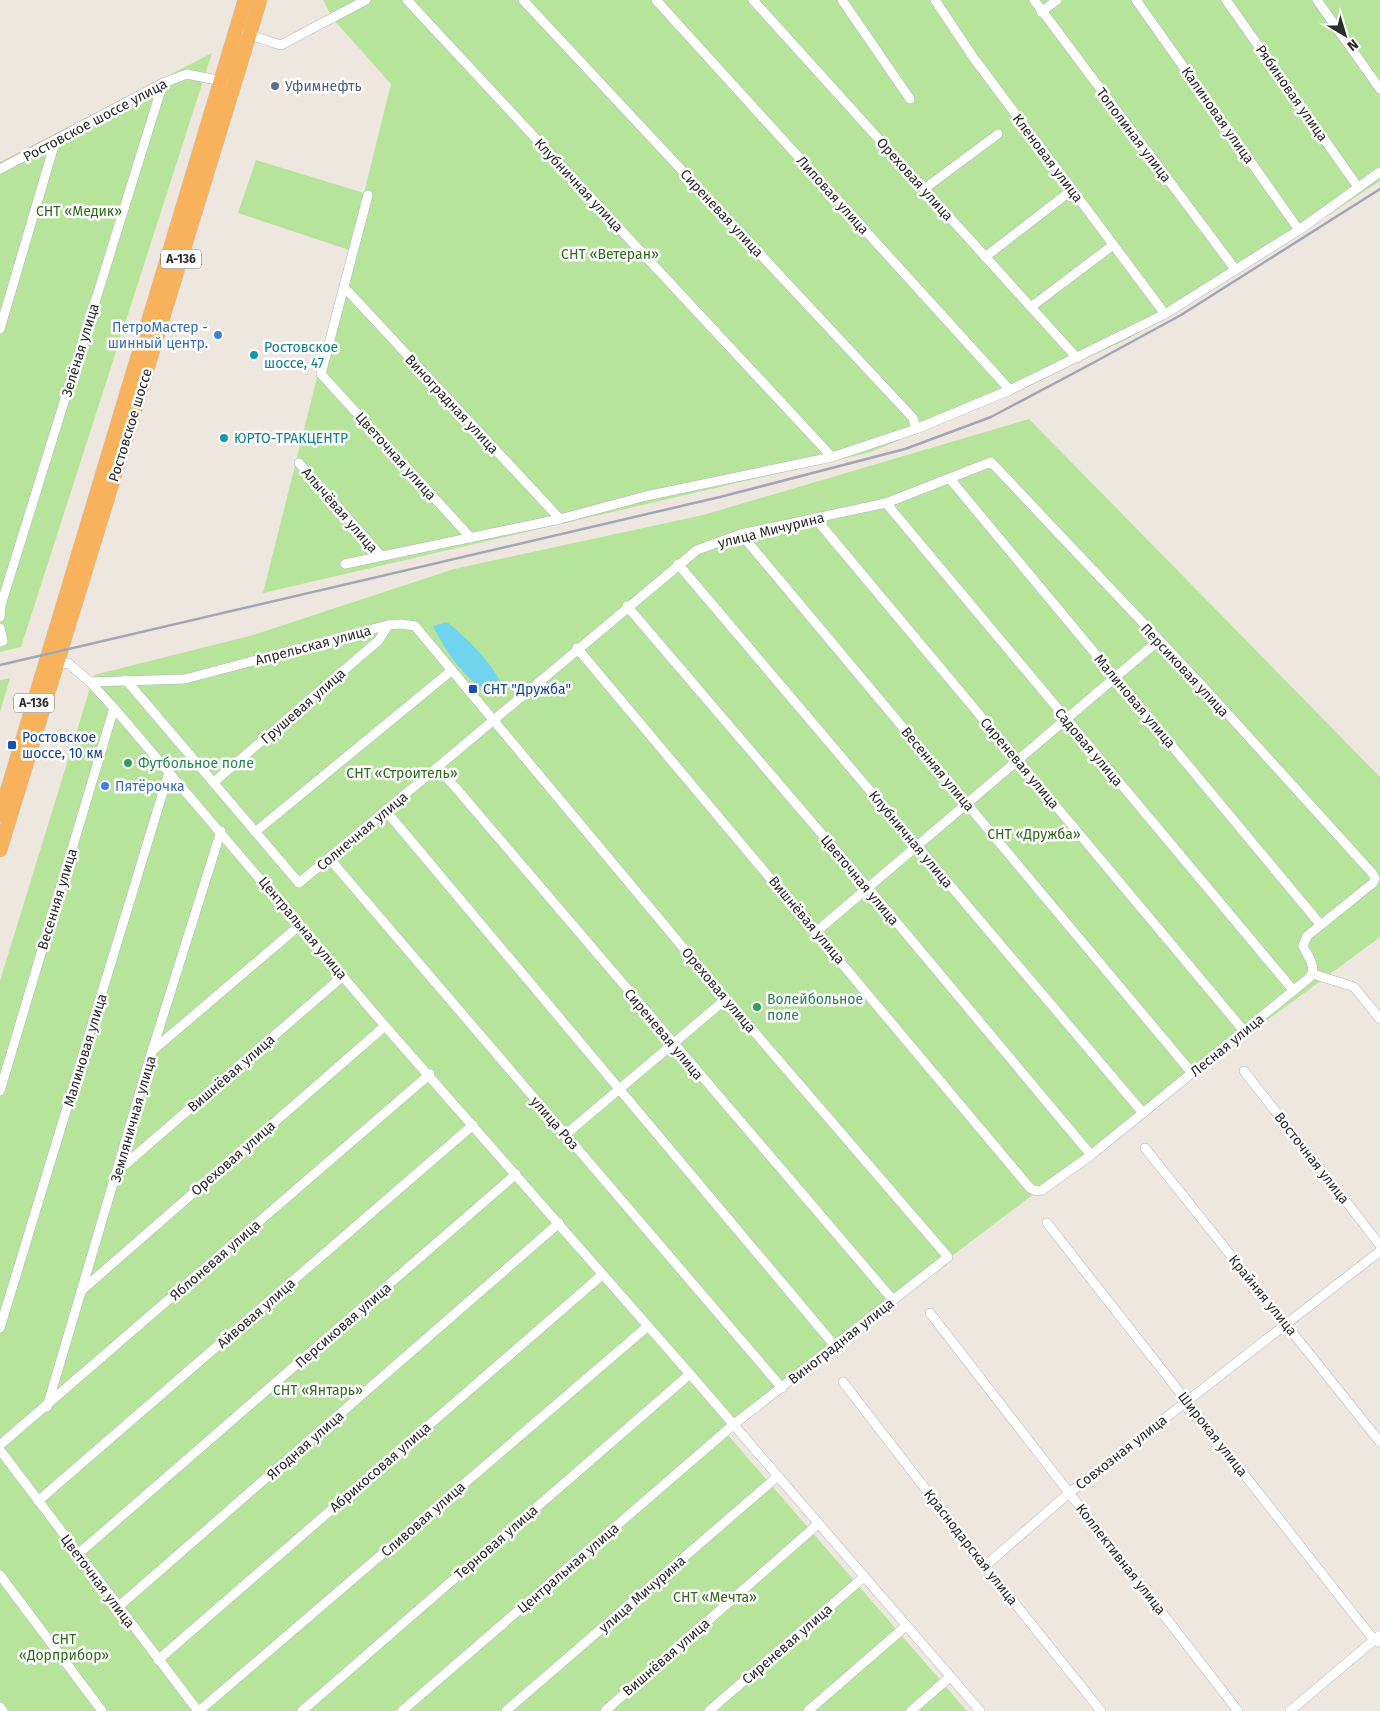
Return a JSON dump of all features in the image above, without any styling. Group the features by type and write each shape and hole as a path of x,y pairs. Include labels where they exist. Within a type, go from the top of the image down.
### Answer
{"highway":[{"name":"Ростовское шоссе","path":"0,815 102,519 228,82 236,30 245,0"},
{"name":"Ростовское шоссе","path":"228,82 250,35 260,0"},
{"name":"Ростовское шоссе","path":"0,850 51,665"}],"street":[{"path":"236,30 281,45 366,0"},
{"name":"Клубничная улица","path":"406,0 832,457"},
{"name":"Сиреневая улица","path":"523,0 906,411 915,422 916,428"},
{"name":"Липовая улица","path":"656,0 1010,390"},
{"name":"Ореховая улица","path":"753,0 1078,358"},
{"path":"842,0 910,99"},
{"name":"Кленовая улица","path":"935,0 973,57 1165,314"},
{"name":"Тополиная улица","path":"1034,0 1041,12 1235,269"},
{"path":"1041,12 1057,0"},
{"name":"Калиновая улица","path":"1136,0 1299,230"},
{"name":"Рябиновая улица","path":"1226,0 1358,187"},
{"path":"1317,0 1380,89"},
{"name":"Ростовское шоссе улица","path":"0,170 162,83 187,74 228,82"},
{"name":"Зелёная улица","path":"0,617 1,604 162,83"},
{"path":"924,189 998,134"},
{"path":"0,329 55,142"},
{"path":"345,564 560,520 646,496 832,457 916,428 1010,390 1165,314 1299,230 1380,172"},
{"path":"986,257 1072,190"},
{"path":"345,288 368,195"},
{"path":"1031,307 1113,245"},
{"name":"Цветочная улица","path":"345,288 322,374 471,538"},
{"name":"Виноградная улица","path":"345,288 560,520"},
{"name":"улица Мичурина","path":"492,720 627,606 697,550 741,534 886,502 992,462"},
{"name":"Персиковая улица","path":"992,462 1204,688 1373,874 1375,880 1373,883 1320,924"},
{"name":"Алычёвая улица","path":"299,463 380,556"},
{"name":"Малиновая улица","path":"950,479 1320,924"},
{"name":"Садовая улица","path":"886,502 1293,990"},
{"name":"Сиреневая улица","path":"815,518 1244,1031"},
{"name":"Весенняя улица","path":"741,534 1192,1074"},
{"name":"Клубничная улица","path":"678,564 1144,1113"},
{"name":"Цветочная улица","path":"627,606 868,888 1091,1155"},
{"name":"Апрельская улица","path":"90,682 185,679 388,625 401,624 415,626 492,720"},
{"name":"Грушевая улица","path":"214,782 379,640 388,625"},
{"path":"0,628 2,641"},
{"path":"817,931 968,805 1158,641"},
{"name":"Вишнёвая улица","path":"577,648 817,931 1030,1188 1036,1190"},
{"name":"Центральная улица","path":"51,665 68,664 90,682 114,708 221,831 385,1026 430,1074 980,1711"},
{"path":"126,680 255,832 451,671"},
{"name":"Весенняя улица","path":"0,1091 114,708"},
{"name":"Ореховая улица","path":"492,720 726,998 948,1257"},
{"name":"Солнечная улица","path":"255,832 299,883 492,720"},
{"name":"Сиреневая улица","path":"438,767 673,1045 893,1300"},
{"name":"Малиновая улица","path":"0,1328 169,772"},
{"path":"386,811 618,1090 835,1346"},
{"name":"Земляничная улица","path":"47,1407 119,1169 152,1052 221,831"},
{"name":"улица Роз","path":"329,858 782,1388"},
{"path":"152,1052 300,924"},
{"path":"1320,924 1307,936 1303,946 1314,968 1313,974 1354,987 1380,1018"},
{"name":"Лесная улица","path":"1036,1190 1042,1190 1091,1155 1313,974"},
{"name":"Вишнёвая улица","path":"119,1169 343,976"},
{"path":"565,1135 726,998"},
{"name":"Ореховая улица","path":"82,1291 385,1026"},
{"name":"Восточная улица","path":"1244,1071 1380,1245"},
{"name":"Яблоневая улица","path":"0,1445 47,1407 430,1074"},
{"name":"Айвовая улица","path":"38,1501 473,1124"},
{"name":"Крайняя улица","path":"1146,1148 1380,1442"},
{"name":"Персиковая улица","path":"78,1554 516,1174"},
{"name":"Ягодная улица","path":"118,1607 559,1223"},
{"name":"Широкая улица","path":"1047,1223 1378,1639"},
{"name":"Совхозная улица","path":"985,1566 1069,1493 1380,1251"},
{"name":"Виноградная улица","path":"733,1425 948,1257"},
{"name":"Абрикосовая улица","path":"158,1660 602,1275"},
{"name":"Коллективная улица","path":"930,1313 1238,1711"},
{"name":"Сливовая улица","path":"199,1711 648,1326"},
{"name":"Терновая улица","path":"302,1711 690,1374"},
{"name":"Краснодарская улица","path":"843,1382 985,1566 1102,1711"},
{"name":"Центральная улица","path":"402,1711 733,1425"},
{"name":"Цветочная улица","path":"0,1450 158,1660 199,1711"},
{"name":"улица Мичурина","path":"506,1711 778,1476"},
{"name":"Вишнёвая улица","path":"605,1711 818,1524"},
{"path":"0,1575 102,1711"},
{"name":"Сиреневая улица","path":"709,1711 864,1577"},
{"path":"808,1711 906,1626"},
{"path":"1290,1711 1378,1639"},
{"path":"911,1711 950,1677"},
{"path":"0,1707 3,1711"}],"green space":[{"name":"СНТ «Ветеран»","path":"323,0 1380,0 1380,181 1286,243 1128,339 991,401 871,452 263,593 349,250 238,213 256,160 364,193 391,84 333,19"},
{"name":"СНТ «Медик»","path":"212,53 21,647 0,652 0,162"},
{"path":"1029,419 1380,777 1380,937 969,1243 727,1434 967,1711 0,1711 0,981 94,675 253,635 454,569 703,515"},
{"path":"10,678 0,712 0,680"}],"water":[{"path":"447,622 463,635 497,675 502,684 492,694 473,682 465,674 444,646 433,626"}],"railway":[{"path":"0,665 720,497 905,449 991,417 1181,315 1380,189"}],"place":[{"name":"Уфимнефть","path":"275,86"},
{"name":"ПетроМастер - шинный центр.","path":"218,335"},
{"name":"Ростовское шоссе, 47","path":"254,355"},
{"name":"ЮРТО-ТРАКЦЕНТР","path":"224,438"},
{"name":"СНТ \"Дружба\"","path":"473,689"},
{"name":"Ростовское шоссе, 10 км","path":"12,745"},
{"name":"Футбольное поле","path":"128,763"},
{"name":"Пятёрочка","path":"105,786"},
{"name":"Волейбольное поле","path":"757,1007"}],"park label":[{"name":"СНТ «Строитель»","path":"402,773"},
{"name":"СНТ «Дружба»","path":"1034,834"},
{"name":"СНТ «Янтарь»","path":"318,1390"},
{"name":"СНТ «Мечта»","path":"715,1597"},
{"name":"СНТ «Дорприбор»","path":"64,1648"}]}
